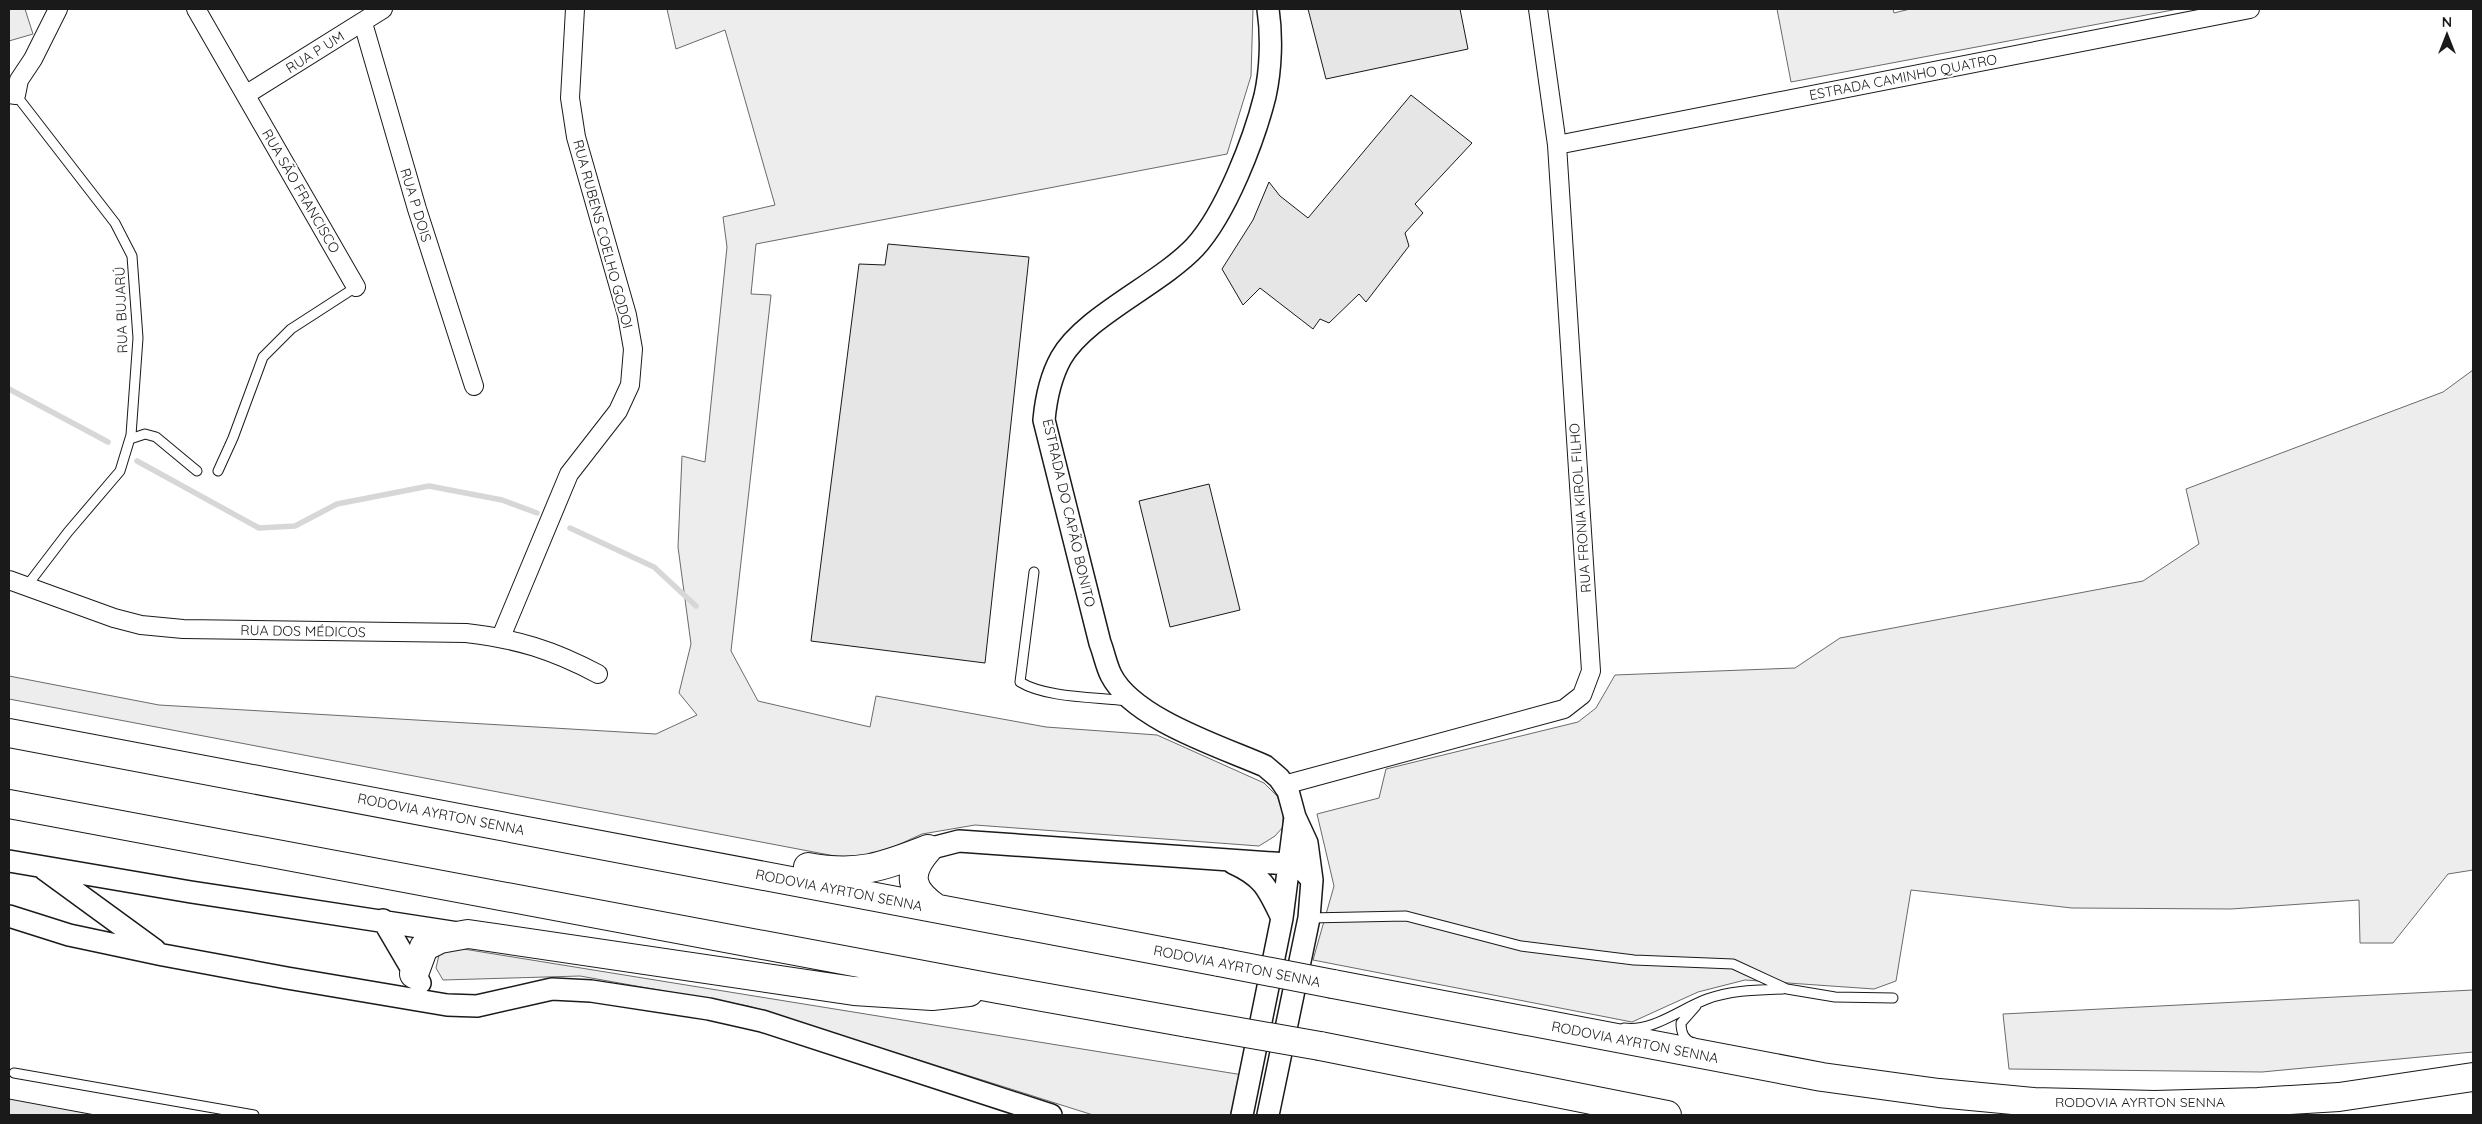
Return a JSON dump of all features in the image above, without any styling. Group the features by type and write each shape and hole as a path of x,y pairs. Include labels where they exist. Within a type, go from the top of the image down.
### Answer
{"highway":[{"name":"RODOVIA AYRTON SENNA","path":"9,734 1822,1077 1939,1093 2034,1102 2155,1105 2258,1102 2339,1096 2473,1077"},
{"path":"9,804 998,989 1320,1046 1667,1115"},
{"path":"421,811 497,812 823,870 858,872 886,866 928,849"},
{"path":"928,849 916,863 913,874 915,888 922,898 936,908"},
{"path":"414,974 424,948 440,939 468,934 854,991 932,996 998,989"},
{"path":"1511,1084 1583,1115"}],"street":[{"path":"13,95 19,80 32,60 58,9"},
{"name":"RUA SÃO FRANCISCO","path":"196,9 247,94 356,287"},
{"name":"RUA P UM","path":"247,94 383,9"},
{"name":"RUA RUBENS COELHO GODOI","path":"501,637 569,474 618,411 630,385 633,350 627,315 576,137 570,98 575,9"},
{"name":"ESTRADA DO CAPÃO BONITO","path":"1268,9 1270,58 1265,96 1243,160 1209,229 1174,266 1079,336 1062,357 1047,396 1044,420 1100,642 1112,676 1135,702 1158,720 1265,766 1288,791 1295,817 1307,843 1312,880 1309,918 1268,1115"},
{"name":"RUA FRONIA KIROL FILHO","path":"1284,785 1564,709 1582,695 1591,671 1557,145 1538,9"},
{"name":"ESTRADA CAMINHO QUATRO","path":"1557,145 2250,9"},
{"name":"RUA P DOIS","path":"363,23 416,209 474,386"},
{"name":"RUA DOS MÉDICOS","path":"9,580 141,625 183,629 466,633 501,637 543,648 598,674"},
{"name":"ESTRADA DO CAPÃO BONITO","path":"1242,1115 1282,918 1295,817"},
{"path":"928,849 959,841 1288,864 1301,868 1312,880"},
{"path":"9,861 191,892 468,934"},
{"path":"1228,861 1251,871 1268,888 1282,918"},
{"path":"40,866 163,955"},
{"path":"9,916 69,935 163,955 287,978 447,1004 477,1006 552,989 591,990 709,1009 762,1021 1051,1115"},
{"path":"383,920 422,988 447,1004"}],"lane":[{"name":"RUA BUJARÚ","path":"13,95 115,223 132,256 138,338 130,439 120,471 68,532 26,587"},
{"path":"218,471 233,438 264,357 290,330 356,287"},
{"path":"130,439 145,434 156,437 177,457 197,471"},
{"path":"1034,572 1020,682 1030,688 1135,702"},
{"path":"1309,918 1406,916 1521,946 1634,960 1733,964 1787,989"},
{"path":"1617,1027 1627,1029 1652,1026 1678,1011 1738,990 1787,989 1836,997 1893,998"},
{"path":"1438,1005 1475,1001 1494,1004"},
{"path":"1698,1003 1681,1023 1681,1032 1689,1042 1780,1061 1822,1077"},
{"path":"14,1073 254,1115"}],"shaded area":[{"path":"9,9 25,9 33,34 9,41"},
{"path":"667,9 1253,9 1251,76 1227,154 756,244 751,294 771,295 731,651 758,701 870,727 876,696 1046,727 1157,735 1264,783 1277,796 1283,812 1283,827 1275,836 1259,846 975,825 922,834 876,855 840,857 9,699 9,676 159,705 656,734 697,715 679,693 691,644 678,547 682,456 705,462 727,247 723,217 775,205 725,30 676,49"},
{"path":"1777,9 1893,9 1894,13 1910,9 2178,9 1791,82"},
{"path":"2473,370 2473,870 2448,874 2393,943 2360,943 2359,900 2231,909 2072,908 1911,890 1896,981 1874,989 1745,980 1698,992 1632,1022 1313,960 1334,886 1317,814 1379,798 1386,769 1578,722 1596,708 1615,675 1795,668 1840,638 2143,581 2199,544 2186,489 2443,392"},
{"path":"451,947 1243,1075 1230,1115 1093,1115 748,1006 580,976 443,980 436,968 439,955"},
{"path":"2473,990 2473,1052 2262,1072 2009,1069 2003,1014"}],"building":[{"path":"1308,9 1460,9 1468,49 1326,79"},
{"path":"1411,95 1472,143 1415,204 1423,213 1405,233 1409,246 1366,302 1359,294 1329,323 1320,319 1313,329 1260,288 1243,305 1222,269 1253,220 1269,182 1280,196 1308,218"},
{"path":"888,244 1029,257 985,663 811,641 859,264 885,265"},
{"path":"1209,484 1240,610 1170,627 1139,501"},
{"path":"9,1099 95,1115 9,1115"}],"waterway":[{"path":"9,389 108,442"},
{"path":"137,461 259,528 295,526 337,504 429,486 502,500 537,513"},
{"path":"570,528 654,567 696,606"}]}
